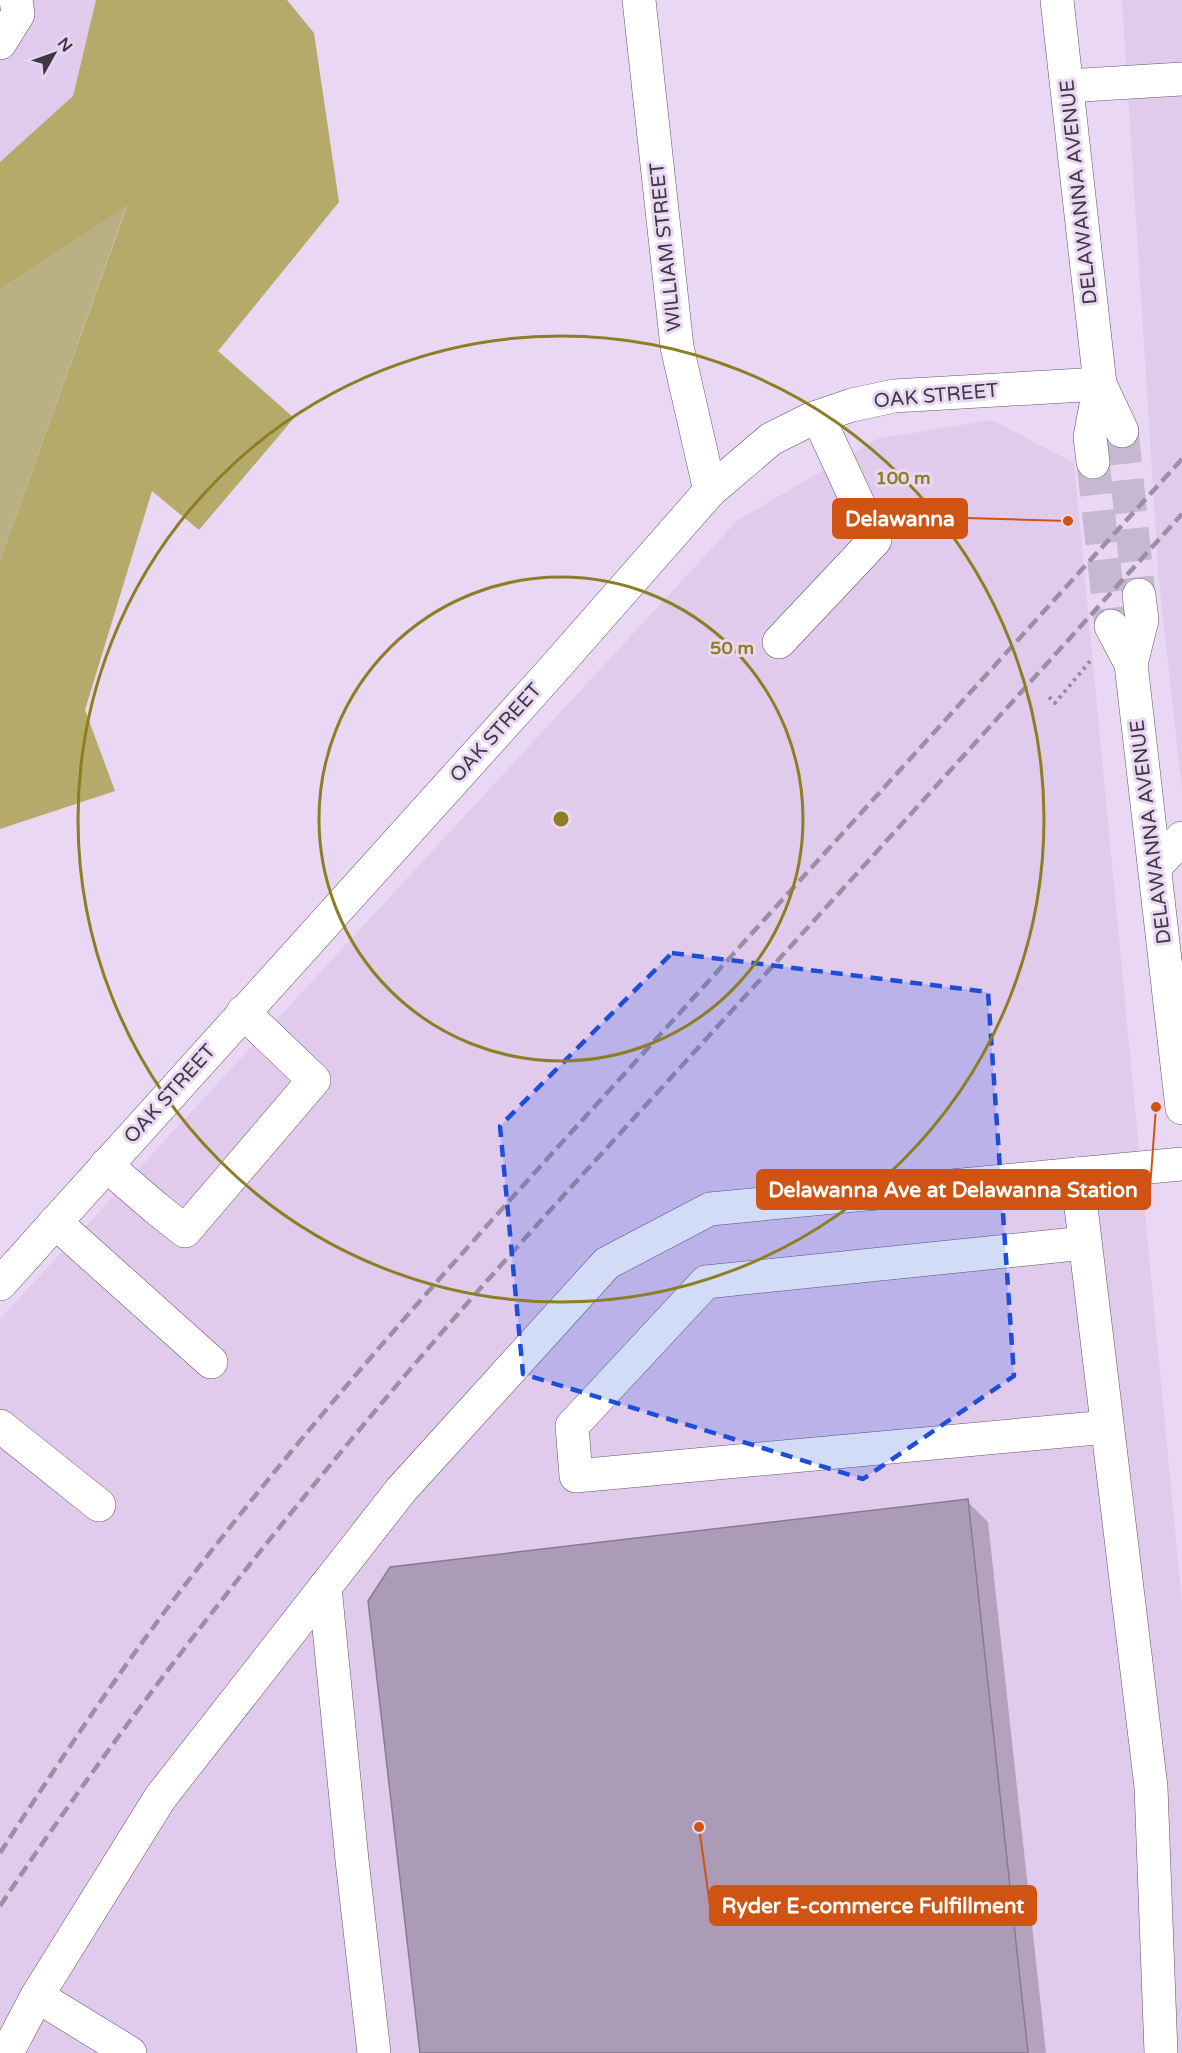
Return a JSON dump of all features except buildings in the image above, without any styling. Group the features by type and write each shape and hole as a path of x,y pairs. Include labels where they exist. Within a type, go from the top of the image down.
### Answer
{"street":[{"path":"0,43 18,14 16,0"},
{"name":"WILLIAM STREET","path":"639,0 677,347 710,491"},
{"name":"DELAWANNA AVENUE","path":"1057,0 1100,384 1090,437 1093,462"},
{"path":"1067,86 1182,79"},
{"name":"OAK STREET","path":"0,1284 551,672 710,491 771,439 818,417 852,405 894,396 1100,384"},
{"name":"DELAWANNA AVENUE","path":"1100,384 1122,431"},
{"path":"779,642 875,540 818,417"},
{"name":"DELAWANNA AVENUE","path":"1139,595 1142,620 1131,664 1155,867 1174,966 1182,1108"},
{"name":"DELAWANNA AVENUE","path":"1105,639 1131,664"},
{"path":"1155,867 1182,838"},
{"path":"106,1165 185,1231 314,1080 243,1012"},
{"path":"7,2053 37,1996 160,1798 401,1490 607,1263 710,1209 1182,1164"},
{"path":"1077,1174 1150,1787 1161,2053"},
{"path":"55,1222 211,1362"},
{"path":"1085,1243 706,1282 572,1426 576,1476 1107,1427"},
{"path":"0,1426 99,1505"},
{"path":"325,1587 374,2053"},
{"path":"37,1996 94,2044 130,2053"}],"path":[{"path":"1049,697 1055,703 1105,639"}],"highlighted area":[{"path":"672,953 988,992 1014,1376 863,1479 523,1374 500,1126"}],"shaded area":[{"path":"0,0 96,0 73,96 0,162"},
{"path":"96,0 287,0 314,33 339,202 218,351 294,418 199,530 152,491 85,710 115,791 0,829 0,561 127,206 0,289 0,162 73,96"},
{"path":"1122,0 1182,0 1182,790 1159,581"},
{"path":"127,205 0,561 0,289"},
{"path":"992,420 1074,463 1182,1604 1182,2053 0,2053 0,1319 738,520 877,439"}],"tunnel":[{"path":"1122,431 1139,595"},
{"path":"1093,462 1111,626"}],"railway":[{"path":"0,1853 81,1730 166,1610 224,1535 343,1390 530,1178 1182,459"},
{"path":"0,1906 98,1765 201,1627 309,1491 419,1359 1182,514"}],"place":[{"name":"Delawanna","path":"1068,521"},
{"name":"Delawanna Ave at Delawanna Station","path":"1156,1107"},
{"name":"Ryder E-commerce Fulfillment","path":"699,1827"}]}
